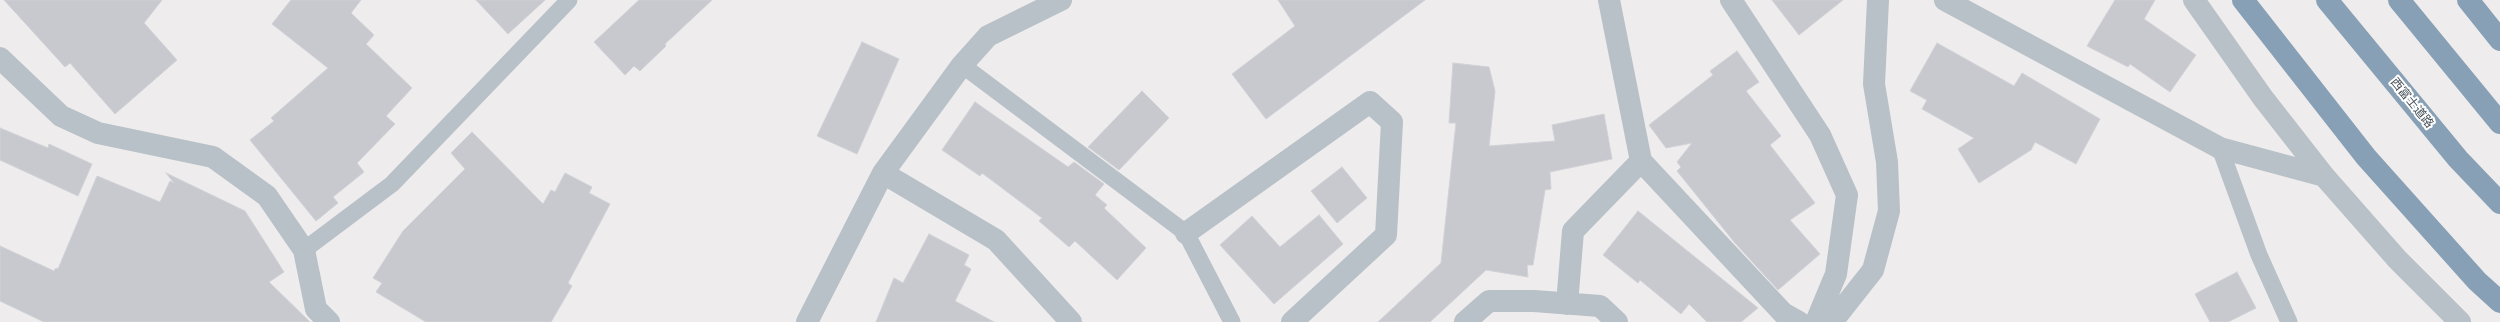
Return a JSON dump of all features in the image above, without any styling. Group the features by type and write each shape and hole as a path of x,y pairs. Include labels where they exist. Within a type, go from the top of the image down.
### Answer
{"highway":[{"path":"2242,0 2366,157 2477,281 2500,302"},
{"name":"西富士道路","path":"2327,0 2458,159 2500,203"},
{"path":"2399,0 2500,123"},
{"path":"2468,0 2500,40"}],"street":[{"path":"807,322 883,173 962,65 988,36 1061,0"},
{"path":"1609,0 1641,161 1783,313 1799,322"},
{"path":"1730,0 1820,135 1847,194 1836,274 1816,322"},
{"path":"1832,322 1873,270 1889,211 1887,162 1874,84 1878,0"},
{"path":"1945,0 2220,148 2324,176"},
{"path":"2194,0 2263,98 2324,176 2396,258 2460,322"},
{"path":"0,58 61,116 98,133 214,157 267,196 304,250 316,309 329,322"},
{"path":"1186,233 1370,102 1392,122 1386,235 1292,322"},
{"path":"1567,304 1573,231 1641,161"},
{"path":"883,173 996,240 1071,322"},
{"path":"1465,322 1489,301 1600,306 1617,322"}],"lane":[{"path":"304,250 392,184 569,0"},
{"path":"962,65 1186,233 1232,322"},
{"path":"2220,148 2259,255 2289,322"}],"building":[{"path":"4,0 162,0 144,23 177,60 115,114 70,63 65,67"},
{"path":"291,0 361,0 351,13 374,35 366,44 412,88 386,116 395,124 357,163 364,172 333,197 338,203 316,221 250,140 274,121 271,118 328,68 272,24"},
{"path":"476,0 545,0 508,34"},
{"path":"639,0 712,0 665,44 666,46 640,71 634,66 625,75 594,42"},
{"path":"1278,0 1425,0 1266,119 1232,74 1295,26"},
{"path":"1772,0 1843,0 1799,35"},
{"path":"2115,0 2155,0 2144,19 2196,55 2170,92 2130,64 2128,67 2087,46"},
{"path":"862,42 899,59 857,154 817,136"},
{"path":"1937,43 2014,86 2022,73 2100,119 2076,164 2035,142 2031,150 1979,183 1958,149 1974,138 1922,109 1927,100 1910,91"},
{"path":"1737,51 1759,82 1746,91 1781,136 1770,145 1815,203 1790,220 1820,254 1778,290 1735,243 1677,171 1681,167 1677,162 1692,143 1666,148 1649,125 1713,75 1710,71"},
{"path":"1453,63 1489,67 1495,91 1489,146 1555,141 1552,125 1604,114 1612,159 1550,172 1551,189 1545,190 1533,265 1527,265 1528,277 1486,270 1430,322 1378,322 1441,263 1456,123 1449,123"},
{"path":"1142,91 1169,118 1119,170 1088,147"},
{"path":"975,102 1068,167 1074,162 1104,184 1095,195 1107,205 1104,208 1146,248 1117,280 1075,241 1069,247 1039,221 1042,218 982,173 980,176 942,150"},
{"path":"0,128 48,148 49,144 92,164 78,196 0,160"},
{"path":"472,132 543,204 551,190 555,192 565,173 592,187 589,193 610,204 568,283 572,286 551,322 426,322 376,292 382,283 373,278 403,231 465,169 451,153"},
{"path":"1342,167 1367,198 1337,223 1311,191"},
{"path":"166,173 245,211 284,272 269,282 310,322 44,322 0,301 0,246 54,271 56,268 58,269 97,176 160,202 170,181 174,183"},
{"path":"1638,211 1758,308 1741,322 1707,322 1689,304 1681,314 1640,280 1638,283 1603,255"},
{"path":"1319,215 1343,244 1274,304 1220,245 1252,216 1280,247"},
{"path":"929,234 969,255 964,265 971,269 955,301 994,322 876,322 894,278 903,283"},
{"path":"2237,272 2256,308 2228,322 2210,322 2195,294"}]}
